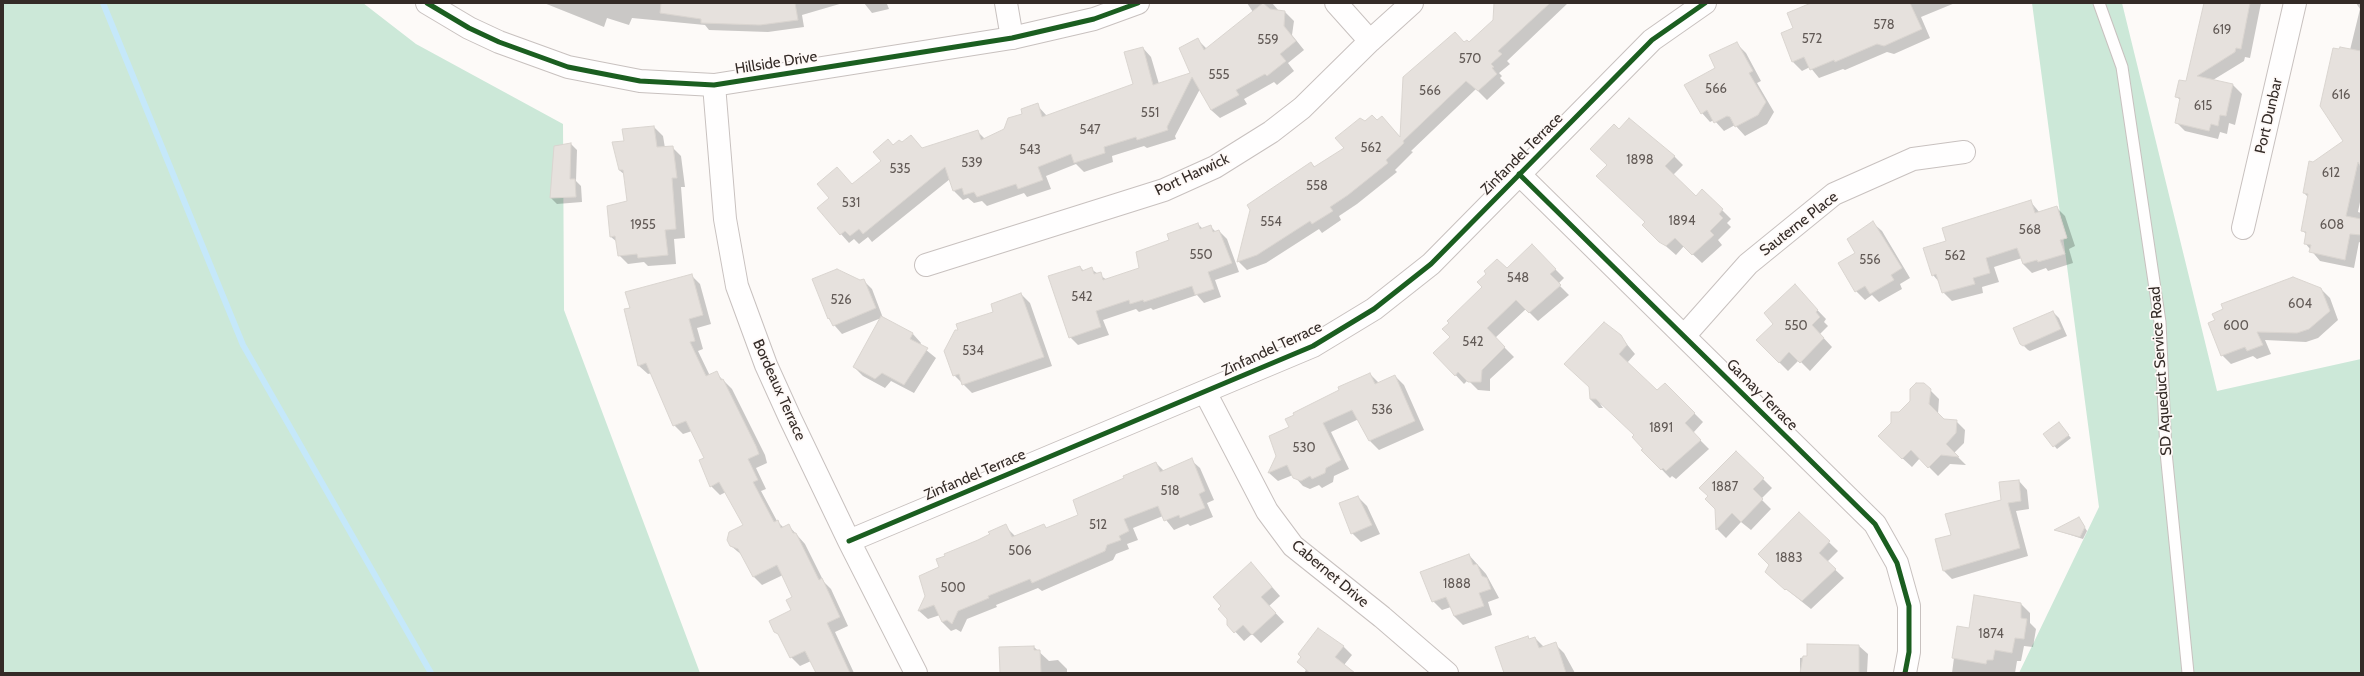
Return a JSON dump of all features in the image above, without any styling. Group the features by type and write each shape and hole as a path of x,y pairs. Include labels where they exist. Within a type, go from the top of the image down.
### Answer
{"street":[{"name":"Hillside Drive","path":"427,3 469,28 499,42 568,67 640,81 714,86 1012,38 1094,19 1138,3"},
{"path":"1006,3 1012,38"},
{"path":"1336,3 1370,41"},
{"name":"Port Harwick","path":"926,265 1164,190 1215,167 1271,132 1302,108 1370,41 1412,3"},
{"name":"Zinfandel Terrace","path":"849,541 1313,346 1374,309 1431,264 1652,40 1705,3"},
{"name":"Port Dunbar","path":"2243,228 2295,3"},
{"name":"Bordeaux Terrace","path":"714,86 725,218 737,286 766,365 849,541 916,673"},
{"name":"Sauterne Place","path":"1685,335 1748,264 1834,194 1914,159 1964,152"},
{"name":"Gamay Terrace","path":"1519,174 1685,335 1875,524 1897,563 1909,606 1910,652 1905,673"},
{"name":"Cabernet Drive","path":"1205,392 1267,511 1293,546 1382,617 1447,673"}],"lane":[{"name":"SD Aqueduct Service Road","path":"2099,3 2122,67 2160,322 2166,452 2188,673"}],"green space":[{"path":"3,3 363,3 416,44 563,124 564,310 700,673 3,673"},
{"path":"2032,3 2122,3 2217,391 2361,359 2361,673 2019,673 2099,507"}],"building":[{"path":"661,3 795,3 798,20 760,25 701,23 701,19 660,13"},
{"path":"1263,3 1270,9 1285,11 1284,26 1296,41 1280,54 1286,61 1267,76 1265,74 1236,90 1239,95 1211,110 1192,77 1167,127 1168,130 1137,140 1136,137 1104,147 1105,153 1074,163 1071,154 1038,167 1043,180 1018,189 1016,184 977,197 974,192 964,195 962,188 953,191 945,167 863,234 859,229 850,236 845,231 840,235 817,208 829,198 817,184 837,167 852,184 881,161 873,152 888,139 893,145 899,140 902,142 911,135 922,148 978,130 981,140 1004,129 1008,118 1022,114 1021,109 1038,103 1042,117 1133,84 1124,52 1143,47 1153,85 1190,73 1179,48 1198,38 1204,50"},
{"path":"1494,3 1550,3 1498,51 1502,54 1491,64 1494,67 1492,68 1497,74 1478,91 1466,81 1403,141 1404,143 1386,160 1388,163 1348,195 1330,207 1333,211 1312,224 1310,221 1257,255 1237,262 1250,210 1247,205 1311,162 1314,167 1344,148 1335,138 1360,118 1365,121 1372,115 1377,120 1382,116 1400,137 1403,77 1455,32 1464,42 1467,40 1469,42 1493,20"},
{"path":"1811,3 1910,3 1922,29 1884,46 1877,44 1835,62 1834,60 1810,70 1804,57 1792,62 1781,33 1793,28 1787,13"},
{"path":"2204,3 2250,3 2241,49 2236,48 2235,52 2197,76 2233,84 2226,116 2220,115 2218,126 2211,124 2209,131 2175,123 2180,98 2175,97 2179,80 2186,81"},
{"path":"1737,42 1753,71 1749,73 1766,102 1758,115 1735,127 1730,117 1727,116 1714,123 1707,110 1701,114 1684,85 1715,68 1709,55"},
{"path":"2340,47 2361,51 2361,167 2358,162 2346,216 2361,219 2361,235 2350,234 2345,260 2309,252 2311,245 2304,244 2306,232 2301,231 2308,194 2303,193 2309,161 2313,162 2343,141 2320,106 2333,48 2339,49"},
{"path":"1629,118 1675,156 1665,166 1696,196 1702,189 1723,209 1719,214 1723,218 1710,231 1714,235 1692,255 1675,238 1666,246 1659,242 1642,225 1645,222 1596,176 1607,165 1590,149 1614,124 1619,129"},
{"path":"654,126 657,147 673,146 677,178 672,178 676,229 665,230 668,255 638,258 637,254 618,256 615,236 610,237 607,206 627,201 623,170 619,170 612,142 624,141 622,129"},
{"path":"571,143 570,179 575,179 576,197 550,198 554,146"},
{"path":"2031,200 2035,213 2057,206 2067,238 2060,240 2065,254 2038,262 2037,260 2023,264 2017,248 1986,258 1990,273 1973,278 1975,284 1942,293 1936,274 1932,276 1923,248 1946,241 1942,228"},
{"path":"1873,221 1902,268 1891,275 1894,280 1870,294 1865,286 1855,292 1838,263 1855,253 1847,239"},
{"path":"1198,223 1200,229 1211,225 1213,232 1219,230 1232,263 1208,272 1214,289 1195,295 1192,286 1144,302 1143,300 1130,304 1129,300 1096,311 1101,327 1069,338 1048,276 1080,266 1082,271 1092,267 1094,274 1101,272 1103,280 1139,268 1136,252 1169,240 1167,234"},
{"path":"1532,244 1556,269 1550,274 1561,285 1529,313 1516,300 1487,328 1505,347 1482,370 1481,382 1468,382 1458,372 1455,376 1433,353 1450,337 1442,329 1449,323 1447,321 1482,287 1477,282 1486,274 1484,271 1497,259 1507,268"},
{"path":"837,269 860,280 864,279 876,308 833,326 829,318 828,319 812,279"},
{"path":"692,274 703,315 689,319 695,341 690,342 706,376 717,371 721,380 723,379 756,446 759,454 748,459 758,480 753,482 774,522 778,520 781,528 789,524 793,533 796,533 819,580 822,578 840,617 827,623 850,673 816,673 805,651 790,658 778,634 774,632 769,621 791,610 786,600 792,597 777,565 753,577 738,549 730,546 727,540 729,532 743,525 719,482 710,487 699,460 704,458 686,421 673,426 646,363 638,366 624,309 630,308 625,292"},
{"path":"2293,277 2321,288 2330,311 2309,329 2297,333 2257,332 2263,345 2247,351 2245,347 2221,356 2208,323 2215,320 2212,314 2223,309 2221,304"},
{"path":"1795,284 1818,310 1816,312 1820,317 1812,325 1824,338 1800,363 1789,352 1779,363 1756,340 1773,324 1764,313"},
{"path":"1021,293 1044,357 962,385 959,374 953,376 944,351 955,330 958,330 956,324 993,312 991,304"},
{"path":"2053,311 2061,329 2023,346 2020,344 2013,328"},
{"path":"881,316 913,333 910,339 928,348 904,385 882,373 875,379 853,367"},
{"path":"1604,322 1621,335 1627,345 1619,354 1657,390 1665,383 1695,413 1685,423 1701,440 1666,471 1663,468 1661,470 1641,450 1643,449 1632,437 1634,435 1596,399 1590,399 1589,387 1564,364"},
{"path":"1370,373 1375,384 1395,375 1415,421 1369,441 1352,410 1323,423 1341,460 1326,468 1325,473 1312,479 1310,476 1301,481 1293,478 1287,465 1268,473 1276,456 1269,436 1289,427 1285,419 1294,415 1293,413 1339,390 1338,387"},
{"path":"1916,383 1924,383 1931,389 1929,404 1944,419 1957,420 1956,433 1946,444 1959,457 1941,455 1928,468 1911,450 1902,459 1878,436 1891,423 1891,412 1899,412 1910,401 1910,389"},
{"path":"2059,422 2069,435 2053,447 2043,434"},
{"path":"1736,451 1764,478 1753,489 1763,499 1741,522 1732,513 1716,530 1715,509 1705,499 1708,496 1699,488"},
{"path":"1192,458 1205,491 1199,494 1205,508 1180,518 1179,515 1164,521 1158,506 1124,519 1129,531 1119,536 1121,540 1107,545 1105,551 1032,583 1030,579 988,596 989,598 958,611 952,624 947,620 942,622 934,605 918,611 925,596 919,576 939,567 936,559 945,556 944,554 978,540 990,534 988,532 1006,524 1012,537 1044,524 1046,528 1078,515 1073,500 1124,478 1123,476 1156,462 1160,472"},
{"path":"2019,480 2021,501 2008,503 2020,548 1943,571 1935,539 1951,535 1945,514 2001,500 1999,482"},
{"path":"1358,496 1372,525 1351,534 1339,503"},
{"path":"1799,512 1830,541 1819,553 1836,569 1802,601 1786,589 1785,590 1765,572 1769,565 1758,554"},
{"path":"2079,517 2085,527 2080,537 2054,530"},
{"path":"1469,554 1473,565 1477,564 1482,576 1487,578 1491,589 1479,593 1484,606 1454,616 1446,597 1432,602 1420,572"},
{"path":"1251,562 1272,587 1261,597 1276,613 1252,635 1243,625 1234,633 1227,625 1227,619 1218,609 1221,606 1213,597"},
{"path":"1974,595 2021,603 2021,618 2027,619 2024,639 2015,638 2012,653 1995,650 1993,660 1987,660 1986,664 1952,658 1957,626 1969,628"},
{"path":"1318,628 1344,646 1335,657 1355,673 1310,673 1297,662 1301,657 1298,654"},
{"path":"1528,636 1529,639 1535,637 1539,648 1556,642 1566,673 1504,673 1495,647"},
{"path":"1807,644 1859,645 1859,673 1800,673 1803,656 1807,656"},
{"path":"1034,646 1034,650 1040,650 1041,673 1000,673 999,647"}],"waterway":[{"path":"103,3 243,345 431,673"}],"cycle path":[{"path":"427,3 469,28 499,42 568,67 640,81 714,85 1012,38 1094,19 1138,3"},
{"path":"849,541 1313,346 1374,309 1431,264 1652,40 1705,3"},
{"path":"1519,174 1875,524 1897,563 1909,606 1909,652 1905,673"}]}
